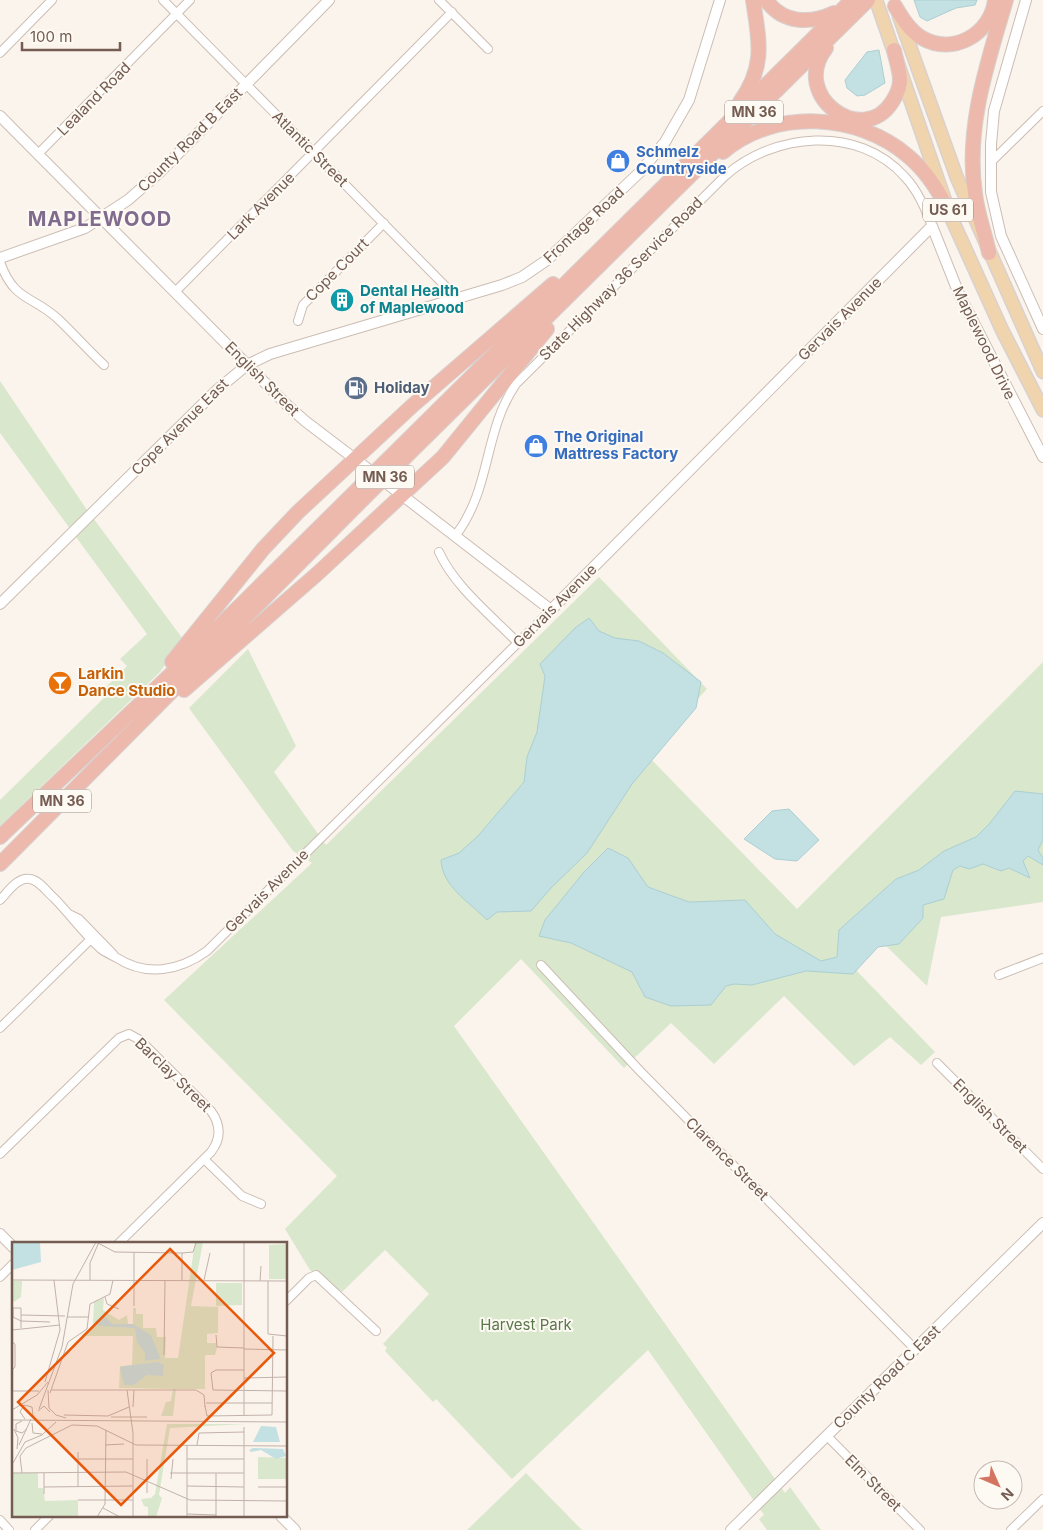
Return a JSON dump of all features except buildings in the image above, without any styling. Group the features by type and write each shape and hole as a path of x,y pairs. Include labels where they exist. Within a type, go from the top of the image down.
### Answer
{"highway":[{"path":"704,146 737,106 754,77 760,49 753,0"},
{"path":"766,0 780,14 805,22 821,19 847,8"},
{"name":"MN 36","path":"0,837 169,676 602,246 847,8 868,0"},
{"path":"894,3 905,22 916,34 931,42 949,45 966,41 980,31 992,13 995,0"},
{"path":"989,253 974,193 975,130 982,86 1006,0"},
{"path":"847,8 817,66 818,91 834,112 858,119 874,116 888,108 896,96 900,80 894,50"},
{"name":"MN 36","path":"0,864 123,739 659,206 847,8"},
{"path":"659,206 735,143 779,125 809,121 852,126 880,137 895,146 920,167 947,208"},
{"path":"123,739 151,718 399,492 453,446 536,341 648,217"},
{"path":"85,757 159,677 263,549 537,297 602,246"}],"main road":[{"name":"US 61","path":"876,0 947,208 1002,330 1043,410"},
{"name":"US 61","path":"894,3 947,153 989,253 1043,372"}],"street":[{"path":"0,53 52,0"},
{"name":"Atlantic Street","path":"163,0 458,298"},
{"name":"Lealand Road","path":"38,154 190,0"},
{"name":"County Road B East","path":"0,258 68,236 102,219 143,188 330,0"},
{"path":"440,0 488,50"},
{"name":"Frontage Road","path":"458,298 507,284 536,268 560,249 652,159 675,127 689,100 720,0"},
{"path":"1026,0 994,111 991,192 996,222 1043,329"},
{"name":"Lark Avenue","path":"175,292 452,12"},
{"path":"992,162 1043,111"},
{"name":"English Street","path":"0,116 303,419 551,610"},
{"name":"State Highway 36 Service Road","path":"456,535 466,522 478,497 497,421 516,384 722,179 751,156 778,145 810,140 838,143 864,150 886,161 903,175 918,195 932,226"},
{"name":"Cope Court","path":"298,321 302,305 384,223"},
{"name":"Maplewood Drive","path":"932,226 963,302 1043,457"},
{"name":"Gervais Avenue","path":"115,957 128,965 142,969 166,969 188,963 206,951 518,643 932,226"},
{"path":"0,262 5,276 17,292 56,318 104,365"},
{"name":"Cope Avenue East","path":"0,604 224,384 247,365 287,348 458,298"},
{"path":"438,552 443,563 467,591 518,643"},
{"path":"0,900 20,881 31,879 38,882 71,915 91,939 103,950 115,957"},
{"path":"71,915 79,919 115,957"},
{"path":"0,1028 91,939"},
{"path":"999,975 1043,958"},
{"name":"Clarence Street","path":"541,965 640,1071 916,1349"},
{"name":"Barclay Street","path":"0,1154 119,1038 129,1034 140,1040 215,1117 218,1138 214,1149 120,1242"},
{"name":"English Street","path":"937,1062 1043,1169"},
{"path":"204,1159 242,1196 261,1204"},
{"name":"County Road C East","path":"731,1530 762,1502 1043,1223"},
{"path":"0,1234 12,1246"},
{"path":"0,1277 12,1265"},
{"path":"288,1299 309,1278 316,1275 376,1331"},
{"name":"Elm Street","path":"827,1436 920,1530"},
{"path":"1011,1530 1043,1499"},
{"path":"35,1530 47,1518"},
{"path":"283,1518 295,1530"},
{"path":"0,1520 10,1530"}],"green space":[{"path":"0,381 85,507 183,639 160,672 0,826 0,800 108,694 104,689 127,666 120,659 147,634 0,433"},
{"name":"Harvest Park","path":"599,577 707,689 646,754 797,909 1043,662 1043,902 941,917 927,986 883,943 853,967 935,1052 921,1065 890,1037 854,1066 784,996 714,1064 671,1023 624,1068 521,959 454,1026 785,1493 790,1487 821,1530 767,1530 759,1519 764,1515 648,1350 512,1479 436,1399 433,1402 385,1351 387,1348 383,1344 429,1294 385,1250 342,1292 310,1270 285,1229 337,1176 164,1000 312,863 293,851 189,708 248,649 296,746 274,772 326,845"},
{"path":"526,1473 582,1530 467,1530"}],"water":[{"path":"914,0 977,0 975,5 956,8 927,21 920,17"},
{"path":"879,50 885,83 865,95 857,96 847,88 845,80 867,52"},
{"path":"589,618 599,631 615,638 639,641 663,653 701,682 696,708 632,784 587,853 551,888 531,911 497,912 487,920 451,886 446,878 441,860 459,853 478,836 524,782 527,757 537,732 545,676 540,664 575,628"},
{"path":"1015,791 1043,794 1043,840 1038,850 1043,858 1043,865 1028,856 1023,861 1030,878 1009,868 1001,871 983,864 969,869 960,866 953,870 944,899 923,905 923,918 899,944 878,947 853,974 806,971 752,985 734,984 726,986 711,1005 671,1006 645,997 632,972 571,943 539,936 545,920 584,872 608,848 628,858 648,887 689,902 745,900 775,934 821,961 837,957 839,930 896,879 919,870 944,851 976,837 990,823"},
{"path":"789,809 819,840 797,861 775,859 744,839 772,811"}],"place":[{"name":"Schmelz Countryside","path":"618,161"},
{"name":"Dental Health of Maplewood","path":"342,300"},
{"name":"Holiday","path":"356,388"},
{"name":"The Original Mattress Factory","path":"536,446"},
{"name":"Larkin Dance Studio","path":"60,683"}],"district":[{"name":"MAPLEWOOD","path":"100,219"}]}
